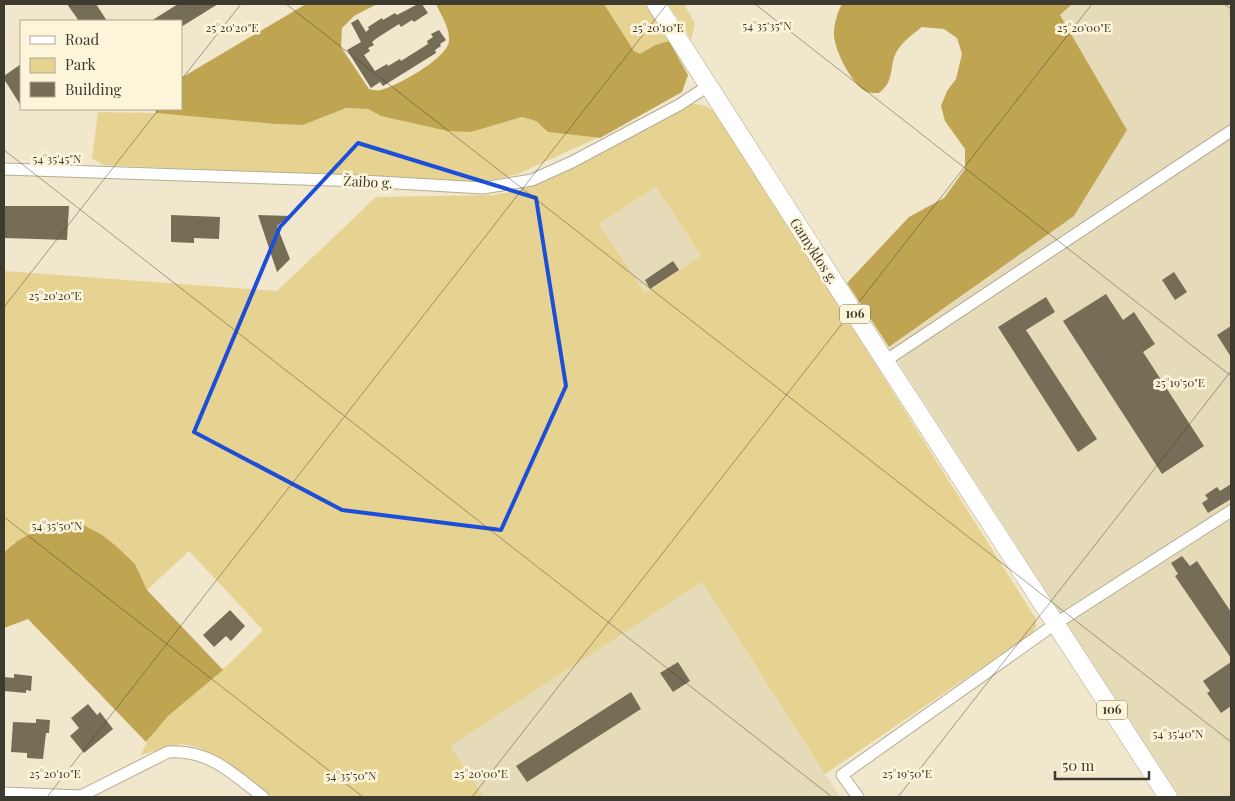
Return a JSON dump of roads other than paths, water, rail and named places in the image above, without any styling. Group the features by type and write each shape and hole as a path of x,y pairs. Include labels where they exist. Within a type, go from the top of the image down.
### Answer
{"main road":[{"name":"Gamyklos g.","path":"656,4 1055,624"},
{"name":"106","path":"1055,624 1168,797"}],"street":[{"name":"Žaibo g.","path":"4,170 483,188 532,180 572,162 670,110 708,86"},
{"path":"884,360 1231,131"},
{"path":"858,797 842,775 1055,624 1231,511"},
{"path":"4,793 80,796 168,752 184,750 219,763 263,797"}]}
